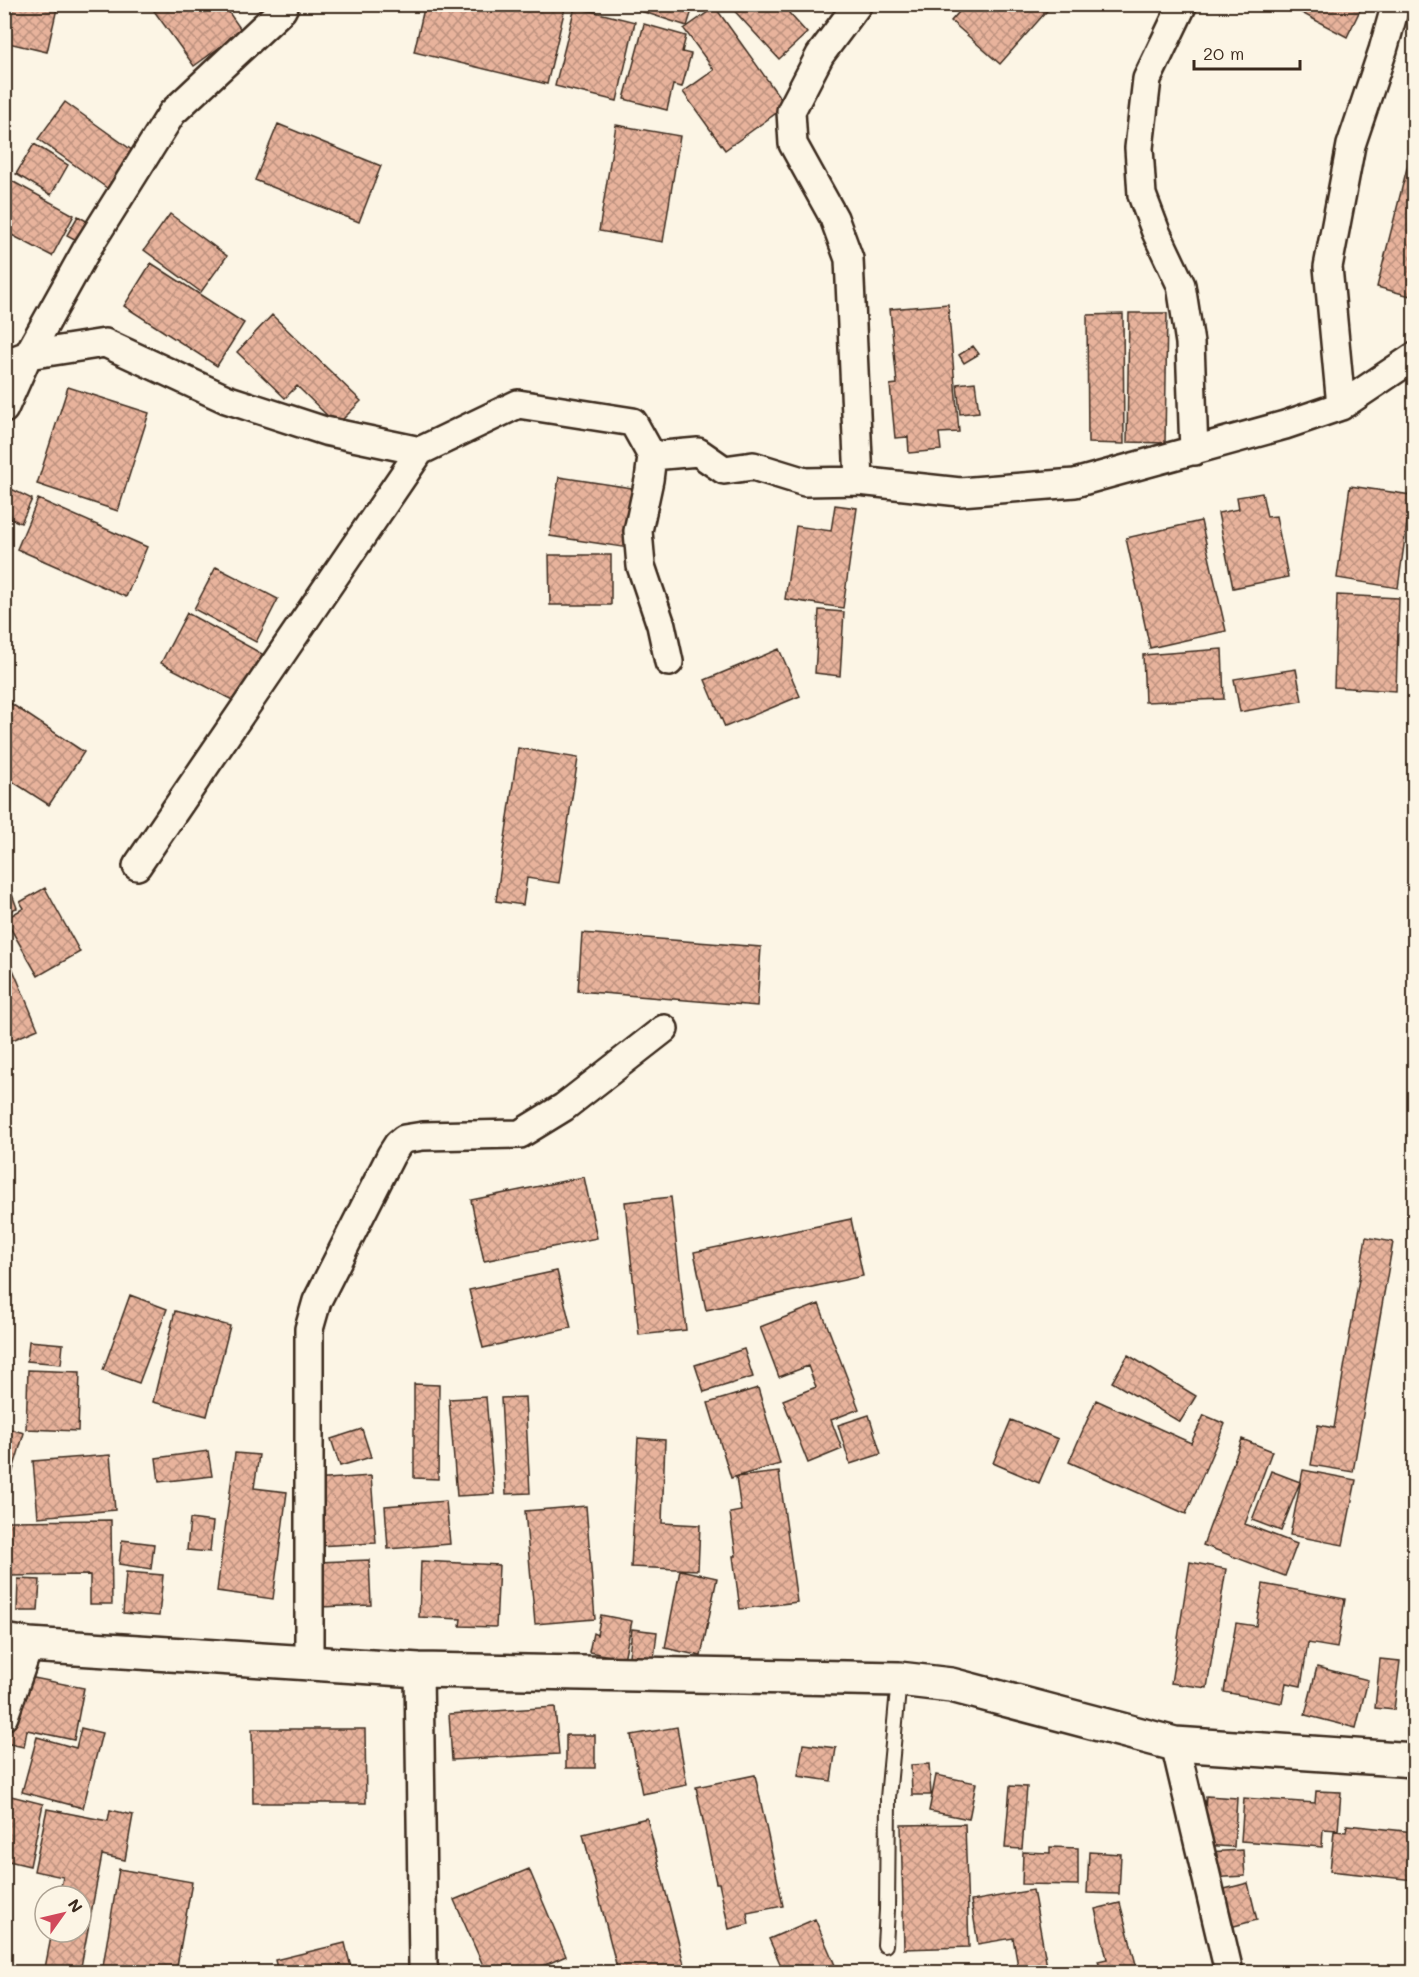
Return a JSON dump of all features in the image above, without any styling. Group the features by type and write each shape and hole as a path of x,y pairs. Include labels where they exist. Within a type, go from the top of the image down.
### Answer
{"street":[{"path":"858,4 820,55 791,111 793,144 834,218 849,258 859,481"},
{"path":"1183,4 1147,80 1139,148 1142,195 1156,232 1181,285 1190,343 1194,451"},
{"path":"1341,406 1328,267 1351,145 1396,4"},
{"path":"4,409 16,359 172,113 282,6"},
{"path":"16,359 105,344 226,399 325,430 420,451"},
{"path":"652,456 698,452 724,470 753,466 804,482 859,481 960,492 1075,483 1285,425 1341,406 1414,357"},
{"path":"137,866 420,451 518,404 633,422 652,456 638,531 641,566 661,625 669,662"},
{"path":"309,1664 309,1329 317,1301 391,1155 404,1139 423,1136 520,1134 564,1107 664,1029"},
{"path":"4,1716 16,1643 418,1670 899,1679 951,1685 1174,1744 1414,1760"},
{"path":"418,1670 423,1966 425,1972"},
{"path":"1174,1744 1229,1972"}],"lane":[{"path":"885,1945 888,1798 899,1679"}],"building":[{"path":"4,4 58,4 47,52 4,42"},
{"path":"149,4 223,4 242,31 194,66"},
{"path":"425,4 566,4 547,84 414,52"},
{"path":"619,4 694,4 687,26"},
{"path":"728,4 798,4 789,13 807,33 779,59"},
{"path":"966,4 1053,4 1000,64 951,21"},
{"path":"1285,4 1363,4 1347,37"},
{"path":"575,7 635,22 617,101 555,86"},
{"path":"715,7 786,106 725,150 683,92 714,70 684,29"},
{"path":"644,24 686,36 682,52 691,54 682,87 673,85 667,110 624,99"},
{"path":"65,102 133,151 107,188 38,139"},
{"path":"278,124 381,166 359,222 255,180"},
{"path":"616,125 680,136 663,242 599,231"},
{"path":"1414,140 1414,297 1377,287"},
{"path":"34,144 68,165 51,195 16,174"},
{"path":"10,180 74,215 52,256 4,231 4,190"},
{"path":"170,214 227,256 201,292 144,250"},
{"path":"78,216 93,225 82,243 67,235"},
{"path":"151,263 244,323 217,366 124,306"},
{"path":"948,304 959,432 939,433 941,450 909,453 908,437 895,438 890,385 897,384 890,309"},
{"path":"1129,313 1167,313 1165,443 1127,442"},
{"path":"1123,314 1124,444 1088,443 1087,315"},
{"path":"272,315 361,401 337,425 297,386 285,398 237,352"},
{"path":"973,346 979,354 964,363 959,355"},
{"path":"975,382 979,412 960,414 957,384"},
{"path":"68,387 149,413 118,511 37,484"},
{"path":"559,477 638,489 629,548 550,536"},
{"path":"5,486 32,499 21,523 4,516"},
{"path":"1350,486 1411,495 1398,588 1337,578"},
{"path":"1262,493 1267,517 1276,516 1288,577 1233,588 1218,513 1239,509 1237,497"},
{"path":"38,499 147,547 126,597 17,549"},
{"path":"835,505 857,508 843,608 785,599 796,526 831,531"},
{"path":"1201,521 1226,631 1150,648 1126,538"},
{"path":"549,555 611,555 611,605 550,605"},
{"path":"216,567 278,599 256,642 194,609"},
{"path":"1337,595 1399,598 1396,691 1334,687"},
{"path":"819,610 844,612 840,676 815,673"},
{"path":"187,613 264,655 238,703 161,663"},
{"path":"779,649 800,696 725,727 705,680"},
{"path":"1222,649 1224,699 1145,702 1143,655"},
{"path":"1296,669 1302,701 1240,712 1234,679"},
{"path":"4,699 84,752 49,805 4,776"},
{"path":"518,748 578,758 559,883 527,878 523,905 496,901"},
{"path":"4,872 17,908 4,912"},
{"path":"45,888 80,952 38,976 5,919 24,908 20,902"},
{"path":"582,933 761,947 757,1006 578,991"},
{"path":"4,948 38,1029 10,1041 4,1027"},
{"path":"584,1177 597,1238 484,1261 471,1200"},
{"path":"671,1197 686,1330 639,1335 625,1202"},
{"path":"851,1219 863,1276 706,1310 694,1252"},
{"path":"1366,1237 1393,1242 1353,1472 1311,1465 1318,1425 1334,1428"},
{"path":"557,1271 571,1328 483,1348 469,1290"},
{"path":"130,1295 167,1309 139,1383 103,1370"},
{"path":"819,1304 859,1409 831,1420 842,1449 808,1463 783,1400 816,1387 808,1366 779,1377 760,1327"},
{"path":"175,1311 230,1326 207,1416 153,1402"},
{"path":"29,1341 63,1344 61,1364 27,1361"},
{"path":"744,1349 753,1377 704,1392 695,1365"},
{"path":"1128,1355 1196,1396 1180,1422 1112,1382"},
{"path":"28,1370 80,1372 78,1431 26,1429"},
{"path":"414,1384 439,1385 438,1479 414,1478"},
{"path":"758,1388 780,1464 731,1478 708,1403"},
{"path":"486,1397 494,1494 457,1496 449,1399"},
{"path":"525,1397 530,1493 506,1494 501,1398"},
{"path":"1096,1400 1191,1443 1204,1415 1225,1424 1186,1514 1069,1462"},
{"path":"869,1415 881,1454 850,1464 838,1425"},
{"path":"1011,1420 1058,1439 1039,1483 993,1463"},
{"path":"4,1427 24,1433 4,1501"},
{"path":"362,1429 371,1457 340,1466 331,1439"},
{"path":"638,1438 665,1440 662,1523 700,1525 698,1570 631,1567"},
{"path":"1242,1439 1272,1451 1245,1524 1297,1544 1285,1576 1203,1545"},
{"path":"208,1451 212,1476 159,1482 156,1458"},
{"path":"235,1453 259,1455 254,1488 287,1492 273,1599 217,1591"},
{"path":"110,1455 115,1510 38,1517 33,1461"},
{"path":"1303,1470 1356,1480 1343,1545 1290,1535"},
{"path":"1271,1471 1300,1482 1281,1531 1252,1520"},
{"path":"779,1472 797,1602 740,1609 730,1513 741,1511 736,1477"},
{"path":"371,1476 376,1543 316,1546 312,1480"},
{"path":"446,1501 450,1544 388,1549 385,1506"},
{"path":"586,1506 595,1619 535,1624 525,1511"},
{"path":"190,1519 213,1522 210,1552 187,1550"},
{"path":"111,1520 112,1604 90,1604 90,1575 7,1576 7,1521"},
{"path":"122,1540 154,1544 151,1569 119,1564"},
{"path":"369,1560 371,1605 320,1607 318,1562"},
{"path":"421,1561 499,1565 496,1627 460,1626 461,1619 419,1617"},
{"path":"1190,1562 1226,1569 1207,1688 1171,1683"},
{"path":"680,1570 717,1578 701,1656 665,1648"},
{"path":"126,1572 163,1575 159,1616 123,1613"},
{"path":"18,1579 40,1580 38,1611 17,1611"},
{"path":"1263,1584 1345,1599 1337,1648 1308,1643 1301,1686 1286,1683 1282,1703 1224,1692 1236,1623 1256,1626"},
{"path":"601,1615 632,1621 624,1659 589,1652 593,1633 597,1635"},
{"path":"632,1629 657,1632 654,1659 629,1656"},
{"path":"1380,1659 1400,1661 1394,1710 1375,1708"},
{"path":"1317,1667 1368,1680 1356,1728 1305,1715"},
{"path":"19,1675 84,1688 74,1740 27,1730 24,1747 5,1743"},
{"path":"1412,1701 1414,1701 1414,1730 1407,1729"},
{"path":"555,1707 559,1754 452,1760 449,1714"},
{"path":"677,1727 687,1785 642,1794 631,1735"},
{"path":"81,1728 102,1733 83,1808 22,1792 37,1737 76,1748"},
{"path":"252,1729 365,1729 366,1803 253,1803"},
{"path":"566,1735 595,1735 595,1768 566,1768"},
{"path":"803,1744 836,1748 831,1781 798,1776"},
{"path":"929,1764 931,1795 912,1795 911,1765"},
{"path":"755,1775 783,1906 747,1913 749,1924 729,1929 719,1883 716,1883 696,1787"},
{"path":"936,1775 976,1783 969,1819 929,1811"},
{"path":"1010,1786 1027,1787 1022,1849 1005,1848"},
{"path":"1316,1791 1341,1792 1338,1830 1323,1829 1322,1847 1241,1841 1244,1798 1315,1803"},
{"path":"11,1796 43,1804 30,1866 4,1860 4,1827"},
{"path":"1206,1796 1237,1798 1234,1847 1203,1845"},
{"path":"47,1809 108,1821 110,1810 133,1815 125,1860 102,1855 93,1903 93,1884 62,1884 63,1877 34,1871"},
{"path":"647,1818 686,1972 618,1972 583,1834"},
{"path":"965,1824 969,1947 904,1949 901,1825"},
{"path":"1347,1825 1414,1832 1414,1880 1330,1871 1334,1831 1346,1832"},
{"path":"1050,1847 1078,1848 1078,1885 1022,1884 1023,1852 1050,1853"},
{"path":"1243,1850 1245,1876 1207,1878 1206,1852"},
{"path":"1089,1852 1121,1854 1119,1894 1087,1893"},
{"path":"119,1869 192,1882 176,1972 102,1972"},
{"path":"529,1869 566,1956 529,1972 486,1972 454,1900"},
{"path":"1248,1883 1257,1920 1215,1931 1205,1894"},
{"path":"1033,1890 1048,1972 1019,1972 1013,1938 978,1944 971,1901"},
{"path":"1120,1903 1138,1972 1101,1972 1098,1961 1107,1959 1095,1909"},
{"path":"815,1919 838,1972 784,1972 769,1939"},
{"path":"345,1943 352,1972 278,1972 275,1960"},
{"path":"50,1944 85,1944 80,1972 45,1968"}]}
